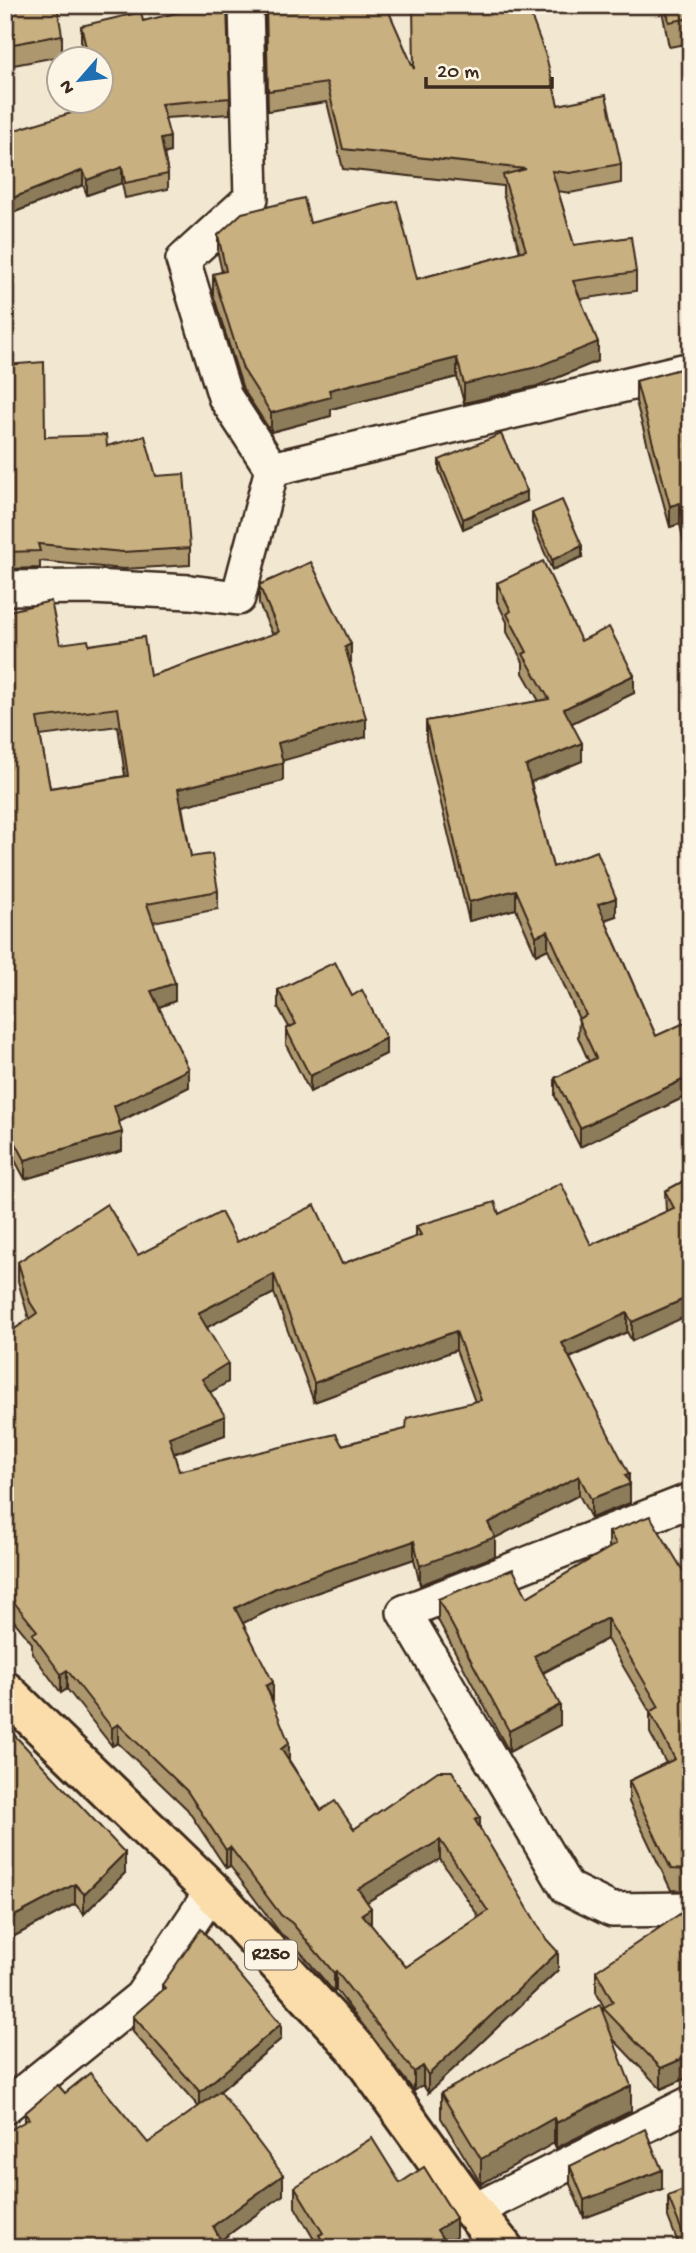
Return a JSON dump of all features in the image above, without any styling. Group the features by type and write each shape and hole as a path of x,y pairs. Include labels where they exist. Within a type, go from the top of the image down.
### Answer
{"main road":[{"name":"R250","path":"5,1691 212,1891 355,2047 473,2211 503,2248"}],"street":[{"path":"5,588 106,588 238,598 272,469 225,397 183,260 251,198 247,5"},
{"path":"272,469 691,369"},
{"path":"691,1500 404,1612 567,1888 612,1910 691,1909"},
{"path":"5,2107 141,1997 212,1891"},
{"path":"473,2211 691,2102"}],"building":[{"path":"5,5 57,5 62,35 8,45"},
{"path":"209,5 227,5 230,98 161,104 170,137 161,139 168,174 125,183 122,167 87,180 83,170 5,201 5,133 61,116 116,116 116,46 86,46 81,26 141,12 143,21"},
{"path":"266,5 386,5 414,69 413,5 527,5 546,56 558,105 606,95 621,164 570,173 552,171 574,245 631,237 636,272 573,281 598,342 537,367 464,384 457,358 329,390 331,397 271,413 243,369 213,274 226,271 218,235 242,213 304,198 310,223 397,201 417,279 526,250 503,175 526,169 343,149 327,83 268,91"},
{"path":"666,5 691,5 691,18 669,22"},
{"path":"44,362 45,437 106,435 107,446 145,436 156,476 184,474 190,548 123,552 38,544 40,551 5,552 5,365"},
{"path":"691,366 691,556 680,503 670,506 636,381"},
{"path":"501,434 527,491 463,519 439,460"},
{"path":"562,500 582,546 552,560 532,513"},
{"path":"543,561 581,641 609,627 634,675 564,709 582,743 526,766 553,867 597,851 616,898 598,904 656,1036 691,1020 691,1076 580,1128 555,1078 596,1058 578,1019 586,1015 548,931 536,936 516,890 469,902 426,721 549,699 523,654 527,652 507,614 511,611 497,583"},
{"path":"311,562 351,644 345,647 366,718 278,743 283,763 178,789 191,857 212,854 218,891 147,904 175,983 151,991 189,1069 114,1106 122,1132 25,1160 5,1123 5,612 51,601 60,644 88,640 89,645 144,637 150,676 279,632 259,585","holes":["118,708 128,776 50,788 37,718"]},
{"path":"335,962 352,996 362,990 386,1038 310,1076 286,1029 296,1024 278,990"},
{"path":"691,1177 691,1250 683,1254 691,1272 691,1296 632,1322 627,1313 562,1343 629,1474 625,1475 630,1484 591,1499 579,1476 488,1523 495,1537 420,1566 414,1541 278,1587 235,1608 273,1682 266,1686 289,1743 281,1749 321,1810 335,1801 354,1829 438,1771 452,1771 480,1817 475,1820 546,1939 558,1952 428,2075 423,2066 414,2072 336,1971 334,1973 292,1923 281,1915 230,1847 226,1850 187,1791 118,1724 112,1728 67,1670 61,1674 32,1634 37,1631 5,1591 5,1411 10,1408 5,1401 5,1336 37,1313 30,1302 18,1262 107,1204 138,1255 221,1212 237,1242 315,1205 342,1264 421,1235 416,1226 495,1202 499,1214 561,1183 591,1245 674,1208 665,1191","holes":["274,1274 314,1383 456,1331 481,1400 407,1418 406,1429 342,1445 336,1434 179,1471 169,1437 225,1416 202,1379 228,1363 198,1313","440,1840 488,1911 406,1967 362,1914 371,1908 358,1889"]},
{"path":"650,1516 691,1584 691,1870 671,1869 629,1781 675,1759 650,1712 659,1707 607,1618 534,1656 560,1705 509,1731 438,1599 513,1569 527,1597 616,1544 609,1532"},
{"path":"5,1725 125,1853 84,1894 75,1884 5,1921"},
{"path":"690,1907 691,2055 661,2068 603,2008 613,2002 596,1971"},
{"path":"201,1929 281,2024 200,2092 133,2016 165,1988 162,1985"},
{"path":"600,2005 631,2086 556,2123 554,2118 481,2159 441,2093"},
{"path":"90,2073 148,2143 220,2091 283,2175 213,2226 225,2248 5,2248 5,2133 29,2119 25,2113 58,2085 65,2093"},
{"path":"645,2129 662,2170 584,2200 570,2166"},
{"path":"372,2138 400,2183 424,2167 456,2218 437,2230 449,2248 327,2248 319,2235 323,2233 295,2187"},
{"path":"691,2187 691,2239 686,2241 668,2196"}]}
